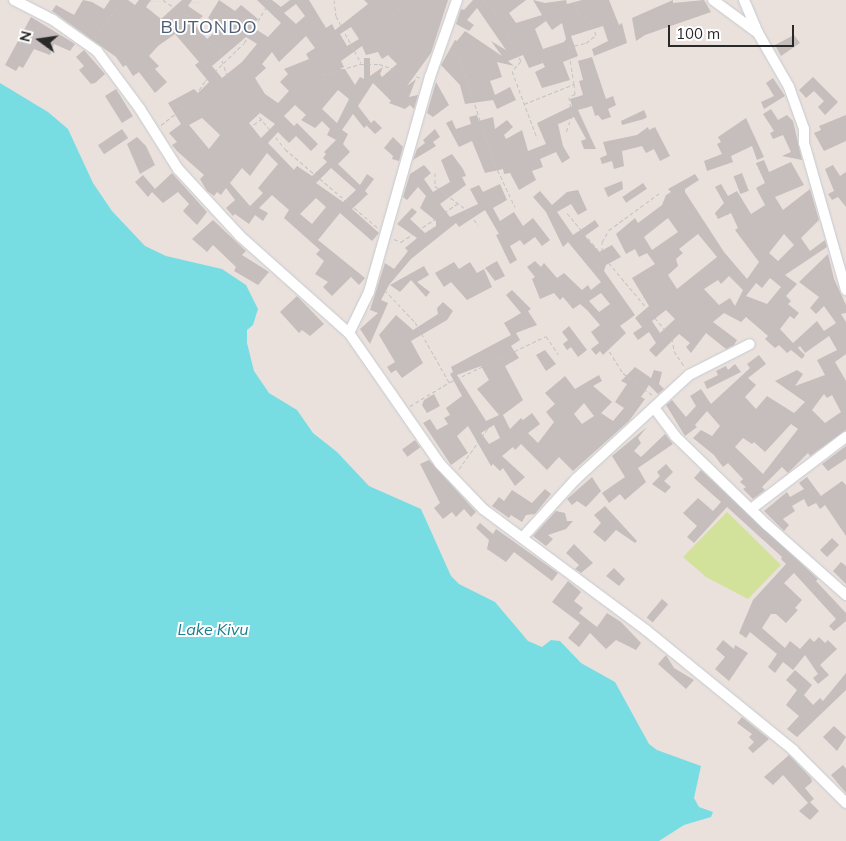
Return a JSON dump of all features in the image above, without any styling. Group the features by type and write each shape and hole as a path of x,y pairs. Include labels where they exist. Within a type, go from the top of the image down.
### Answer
{"street":[{"path":"14,0 90,44 111,67 178,169 240,236 349,333 453,477 483,509 646,630 793,750 846,803"},
{"path":"349,333 360,316 428,82 442,49 457,0"},
{"path":"713,0 758,33"},
{"path":"744,0 758,33 789,87 804,129 804,144 846,290"},
{"path":"523,537 576,479 658,406 689,375 750,344"},
{"path":"658,406 676,436 751,509 846,595"},
{"path":"751,509 846,437"}],"path":[{"path":"90,44 122,0"},
{"path":"163,0 202,25 208,42 220,54 227,76 261,120 302,166 384,233 401,242 457,204"},
{"path":"153,130 192,101 204,81 224,65 244,44 271,0"},
{"path":"334,0 336,16 361,64"},
{"path":"393,15 407,0"},
{"path":"482,0 494,12 521,61 512,71 524,105 531,117 537,138"},
{"path":"566,132 572,114 569,97 575,94 568,48 586,43 596,35 591,22 577,12 575,0"},
{"path":"442,49 459,54 492,158 515,207"},
{"path":"322,75 361,64 379,64 428,82"},
{"path":"524,105 574,84"},
{"path":"238,136 261,120"},
{"path":"435,173 435,186 466,209 478,225"},
{"path":"602,252 602,242 609,230 661,192"},
{"path":"567,213 602,252 636,299 672,338 674,351 689,375"},
{"path":"371,279 386,288 415,322 450,382"},
{"path":"403,410 450,382 546,336 558,354"},
{"path":"606,346 623,373 658,406"},
{"path":"453,477 488,428"}],"green space":[{"path":"727,512 781,565 748,599 706,577 683,557"}],"water":[{"name":"Lake Kivu","path":"0,83 48,112 68,129 93,183 112,211 145,246 166,256 222,269 246,285 258,309 253,325 247,330 247,343 254,371 269,393 297,410 313,433 337,452 369,486 421,509 451,576 459,584 495,602 528,641 542,647 551,640 560,641 581,663 615,682 649,744 657,750 701,766 694,798 699,807 713,812 711,817 684,825 659,841 0,841"}],"building":[{"path":"83,0 92,2 104,9 110,0 128,0 135,5 139,0 151,0 146,7 161,19 182,0 192,0 188,6 203,16 194,24 207,39 221,26 208,18 219,0 235,11 241,5 258,19 251,26 268,37 281,23 257,0 272,0 281,7 290,0 309,0 326,28 332,24 335,30 368,4 364,0 448,0 431,53 407,86 416,79 409,97 418,95 414,109 410,105 405,109 389,103 391,101 373,83 358,106 371,123 374,120 382,128 375,134 367,126 369,124 364,128 353,114 342,130 348,134 343,144 350,152 338,164 360,185 367,174 374,179 365,191 368,194 352,209 379,233 372,241 340,213 318,240 365,278 359,285 351,277 332,296 323,287 328,282 315,274 324,261 316,254 320,250 284,218 289,210 272,195 259,208 268,213 263,221 255,215 249,224 235,214 233,216 226,208 235,200 226,188 221,195 217,192 214,196 207,191 200,179 204,175 172,145 177,142 169,133 181,124 168,103 194,89 198,93 209,82 195,65 199,62 175,34 158,46 149,56 159,66 155,69 167,82 155,93 139,72 133,76 126,65 123,67 116,57 52,11 56,5 74,15","holes":["296,4 305,16 296,24 284,13","351,27 359,39 347,46 340,34","306,36 315,48 306,54 309,59 284,69 288,74 280,82 289,91 278,103 265,94 255,78 266,68 262,64 272,52 279,62","246,37 257,44 242,62 222,78 212,66","362,46 366,55 378,52 382,59 388,55 397,64 382,77 380,74 383,67 370,76 370,58 364,58 364,79 360,77 355,85 345,69 340,69 344,67 341,61","338,90 349,99 337,123 322,109","295,105 306,115 301,120 315,128 322,121 330,129 327,135 336,140 324,152 326,154 323,158 327,162 312,176 297,166 294,170 268,143 278,132 289,143 296,136 311,151 318,144 297,123 294,126 284,116","260,113 275,124 261,138 249,123","202,118 220,135 209,149 189,125","267,153 278,164 258,188 263,193 250,206 230,183 242,168 250,176","331,168 356,190 343,202 316,183","316,198 326,207 312,224 300,214"]},
{"path":"473,0 526,0 509,13 516,23 542,15 533,0 545,3 566,0 567,4 582,0 609,0 619,25 622,23 627,43 594,56 592,49 608,41 603,26 571,36 578,56 563,62 570,80 542,88 535,72 545,67 543,63 529,68 523,55 508,61 514,66 497,62 502,77 490,81 495,95 510,87 516,100 497,109 493,100 465,104 460,85 441,65 455,40 457,41 465,31 502,56 491,41 506,50 477,8 467,20 474,25 469,31 456,24 461,9 464,10","holes":["546,21 552,30 562,23 566,39 564,42 543,49 535,29"]},
{"path":"673,0 673,3 704,0 711,12 645,35 636,41 632,18"},
{"path":"31,17 75,44 70,51 54,44 50,55 34,49 23,68 19,66 16,71 5,65"},
{"path":"794,35 800,43 781,56 775,45"},
{"path":"84,50 105,74 95,83 91,84 79,70 84,66 76,57"},
{"path":"592,57 606,99 613,96 616,105 608,109 611,117 602,120 598,115 595,116 592,106 578,110 596,149 584,149 581,141 586,139 574,117 558,124 563,146 570,158 562,163 556,152 540,159 543,167 532,171 536,180 519,190 510,173 504,174 503,169 485,173 472,141 459,147 446,123 452,120 456,129 471,124 469,117 477,115 479,121 493,117 495,129 507,120 513,127 504,135 506,139 522,130 528,151 546,144 537,123 572,106 570,99 583,95 579,81 583,80 578,61"},
{"path":"813,77 838,102 825,115 818,107 824,101 814,91 806,98 799,90"},
{"path":"773,78 785,96 764,109 761,102 774,96 766,83"},
{"path":"436,82 449,105 433,117 427,113"},
{"path":"116,89 133,116 122,123 105,96"},
{"path":"771,109 778,120 787,115 793,121 802,160 782,156 791,152 783,135 773,139 770,133 774,131 763,114"},
{"path":"644,110 647,117 622,125 621,121"},
{"path":"846,115 846,141 824,151 814,133 821,130 819,126"},
{"path":"746,118 764,157 757,160 752,146 731,156 733,162 707,171 704,161 722,154 717,144 721,142 718,137"},
{"path":"648,127 649,130 655,127 670,156 660,161 654,149 646,153 642,146 622,151 624,166 614,169 612,161 602,164 600,158 607,155 603,142 637,135"},
{"path":"122,129 128,138 104,154 98,145"},
{"path":"435,129 440,137 433,142 436,146 413,160 417,149 425,143 423,140"},
{"path":"137,137 146,146 155,165 140,174 127,144"},
{"path":"393,137 403,147 399,161 392,159 393,156 384,148"},
{"path":"452,154 463,169 466,176 462,177 466,185 440,204 450,217 478,204 470,189 479,185 483,192 500,184 507,200 493,208 500,221 514,212 523,226 533,218 550,240 542,246 535,237 524,245 520,240 510,246 517,260 510,264 496,235 499,234 485,210 459,227 456,223 411,259 389,285 381,300 388,303 370,344 360,329 378,313 370,310 385,263 394,269 408,251 405,248 417,238 397,224 412,208 417,212 410,219 425,233 436,226 436,221 420,208 426,196 418,187 407,200 403,197 410,174 424,165 431,173 424,179 433,192 450,182 441,160"},
{"path":"764,160 769,172 791,162 804,185 775,197 783,210 810,189 819,220 801,238 810,251 825,240 827,247 785,275 797,284 786,296 791,301 788,304 799,313 794,319 790,316 780,329 793,343 817,321 824,331 836,323 824,306 816,314 810,308 819,297 799,282 828,254 834,279 846,305 846,313 841,314 846,322 846,354 835,362 846,381 846,430 810,456 808,453 788,473 782,467 762,487 765,490 753,499 743,489 746,487 740,482 743,479 728,463 723,467 714,455 693,438 701,430 712,436 720,426 707,411 695,425 697,427 685,436 666,405 672,400 686,417 696,406 690,396 701,389 711,404 750,368 747,364 759,355 766,364 748,378 756,385 745,397 756,409 767,396 794,413 805,402 775,381 797,370 803,374 795,386 825,375 817,360 837,350 829,336 805,353 800,346 798,348 805,355 802,359 791,350 787,353 779,345 775,348 765,339 768,336 746,317 741,322 724,313 713,322 737,340 734,345 726,349 706,333 691,353 686,347 690,343 679,334 656,357 649,350 656,343 649,332 638,340 633,333 642,327 635,318 649,306 632,278 655,264 647,253 639,257 635,249 626,254 616,234 635,218 638,223 662,205 666,195 671,192 668,189 695,174 699,180 685,189 685,192 724,252 747,279 759,262 735,230 738,228 731,213 718,219 715,213 724,203 715,187 721,184 728,196 737,191 751,214 765,205 756,188 765,183 756,163","holes":["668,218 678,232 652,250 644,237","698,234 717,257 677,289 668,275 678,266 676,259 683,253 679,249","784,234 794,245 778,261 769,253","729,276 743,290 735,306 730,298 719,305 704,289 718,280 721,284","770,278 781,287 767,304 746,296 756,283 762,288","666,310 675,319 660,333 652,321","824,394 827,398 832,395 841,412 825,423 812,410","791,424 798,429 763,474 735,447 743,438 752,444 754,442 765,452"]},
{"path":"833,165 840,176 846,172 846,207 838,197 832,200 828,194 834,191 825,169"},
{"path":"172,173 207,212 197,225 183,211 189,204 178,192 163,203 152,192 148,197 135,182 143,175 155,189"},
{"path":"742,173 749,191 740,194 734,176"},
{"path":"622,181 623,189 608,197 604,188"},
{"path":"643,183 647,189 626,203 622,197"},
{"path":"578,190 587,210 578,215 571,204 557,212 573,235 595,220 599,226 585,236 599,252 612,245 621,257 606,265 604,271 635,315 620,326 626,333 603,355 600,351 596,355 591,349 599,343 591,332 600,325 580,304 573,309 563,297 560,300 554,293 540,299 532,279 535,277 527,267 535,261 541,267 544,263 557,278 564,273 582,290 588,285 591,290 601,282 568,242 563,247 546,212 533,197 540,191 552,205 567,192","holes":["601,293 610,304 599,312 589,301"]},
{"path":"213,220 246,251 242,255 269,272 258,285 234,271 236,267 213,245 207,252 192,239"},
{"path":"497,261 505,276 495,281 485,268"},
{"path":"454,262 459,269 470,262 477,273 484,269 492,287 467,300 451,282 444,287 435,273"},
{"path":"424,266 429,275 417,282 430,292 426,297 411,280 400,292 390,285"},
{"path":"512,290 531,309 528,311 537,325 516,333 520,340 511,346 519,358 505,366 523,400 503,415 510,429 521,418 523,420 532,413 540,424 528,433 538,443 554,422 546,412 555,404 545,393 565,376 575,389 599,375 602,381 593,386 612,402 601,413 613,421 624,408 615,402 627,384 621,381 635,367 651,378 654,370 662,372 659,384 664,389 658,394 649,385 641,397 645,399 629,421 573,471 559,457 547,470 521,444 515,450 513,447 502,456 525,477 515,486 503,468 500,471 493,464 491,466 468,426 457,436 468,453 451,465 423,423 430,419 437,430 448,424 444,418 450,415 446,408 462,396 450,374 453,372 451,367 511,335 504,323 521,313 506,295","holes":["481,366 489,380 477,389 499,415 486,421 457,375","584,403 594,416 582,424 574,414","494,425 500,438 489,444 481,433"]},
{"path":"297,296 324,324 310,336 302,330 299,333 280,312"},
{"path":"443,302 453,311 447,320 411,341 423,363 402,378 396,370 391,373 387,367 395,362 379,335 396,315 413,330 438,314 437,308"},
{"path":"569,326 587,350 578,357 571,347 567,350 563,344 568,340 562,332"},
{"path":"545,350 556,364 546,371 536,355"},
{"path":"735,364 741,372 707,389 704,382 718,375 716,371 726,366 728,370"},
{"path":"434,394 440,406 427,413 422,405 424,400"},
{"path":"647,427 638,438 641,443 634,451 641,457 665,434 673,444 638,468 646,482 625,500 620,494 609,503 602,493 625,477 612,456"},
{"path":"415,440 420,447 407,457 402,449"},
{"path":"846,446 846,459 828,471 822,464"},
{"path":"429,460 476,512 471,517 464,509 456,517 452,512 443,519 434,508 440,503 420,464"},
{"path":"666,464 673,472 664,481 671,487 665,493 652,484 660,476 657,472"},
{"path":"701,470 818,579 816,581 846,613 846,621 834,631 829,626 836,619 794,573 784,583 802,600 795,608 798,610 786,623 776,614 771,614 762,628 785,648 790,641 800,649 810,638 814,642 819,637 825,643 828,640 837,649 820,665 829,675 818,684 813,678 818,674 805,655 793,670 783,662 775,673 768,667 777,654 750,632 746,638 739,633 753,600 786,564 781,559 782,557 727,507 694,543 687,537 697,526 683,513 698,498 713,511 721,502 694,478"},
{"path":"592,477 601,491 586,507 577,501 572,505 567,499"},
{"path":"807,477 821,496 842,481 846,485 846,536 825,505 820,509 816,503 808,507 804,499 792,506 795,511 783,519 789,525 784,531 764,511 787,492 790,497 804,489 799,483"},
{"path":"545,489 551,494 535,514 526,515 522,522 511,515 509,518 492,506 499,497 504,501 512,490 532,503"},
{"path":"605,506 637,541 635,543 616,530 605,542 593,532 601,523 594,515"},
{"path":"556,511 565,513 567,521 573,521 566,529 548,535 553,539 546,546 533,536"},
{"path":"480,523 493,534 496,529 558,573 552,581 514,552 506,562 487,549 489,540 476,528"},
{"path":"832,538 839,545 827,557 820,550"},
{"path":"574,544 593,563 581,573 575,569 579,565 566,553"},
{"path":"841,562 846,566 846,584 833,571"},
{"path":"614,568 625,579 619,586 606,576"},
{"path":"568,581 581,592 574,601 583,608 579,613 597,627 607,613 621,622 641,643 636,650 616,640 606,649 590,633 579,647 568,638 580,623 552,602"},
{"path":"662,599 668,604 653,623 647,617"},
{"path":"723,640 734,649 735,645 748,653 729,681 715,669 725,657 716,649"},
{"path":"666,655 674,668 694,680 686,689 658,664"},
{"path":"795,670 812,685 804,695 813,705 820,698 823,701 846,673 846,690 797,737 787,729 799,716 786,705 797,690 786,680"},
{"path":"742,717 769,739 753,753 748,748 754,742 749,737 752,734 737,723"},
{"path":"834,726 846,737 837,751 823,737"},
{"path":"789,755 811,778 812,782 805,788 814,799 810,802 819,811 810,820 799,811 808,803 783,775 773,785 764,777"},
{"path":"843,765 846,769 846,793 831,775"}],"district":[{"name":"BUTONDO","path":"209,27"}]}
